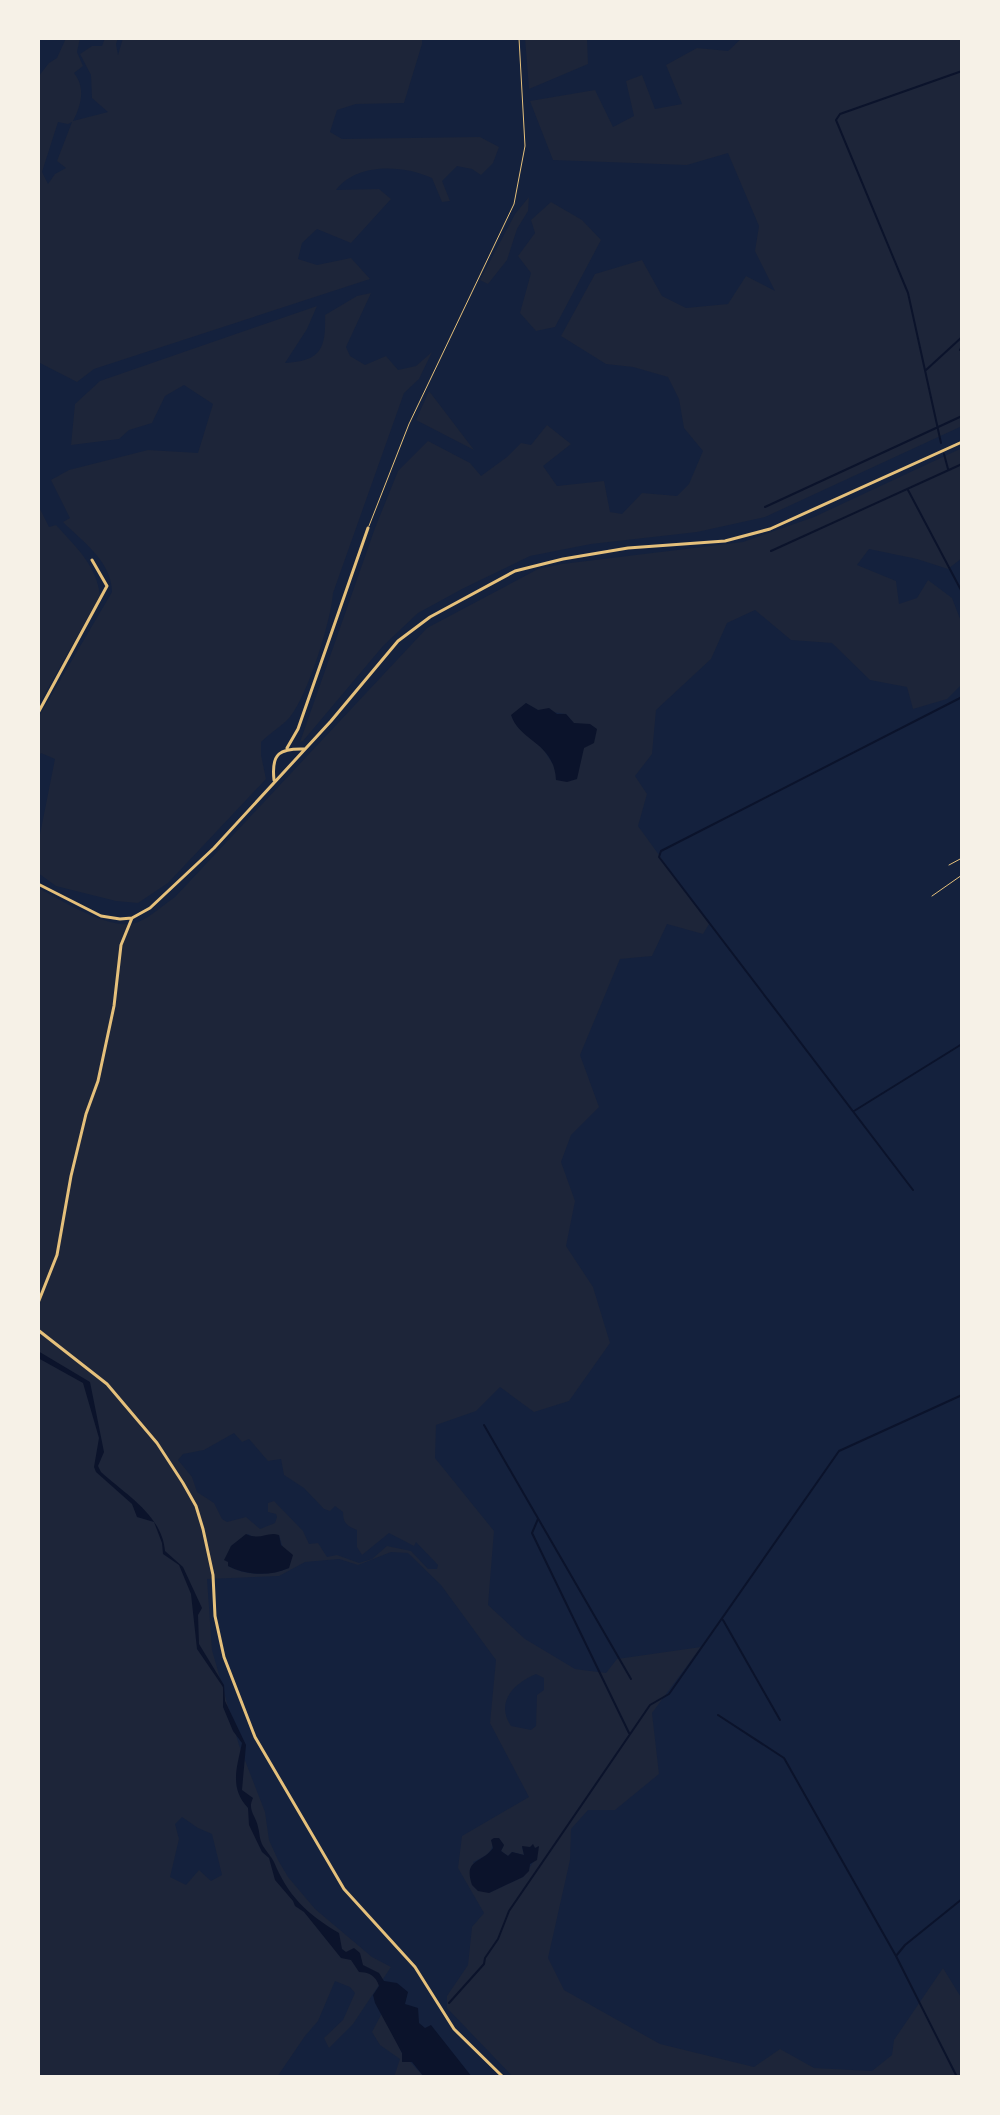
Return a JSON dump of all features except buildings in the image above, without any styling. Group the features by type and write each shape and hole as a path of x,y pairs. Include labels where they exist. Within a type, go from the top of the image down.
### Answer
{"street":[{"path":"38,884 101,916 132,918 150,908 193,871 305,749 398,641 451,604 515,571 628,548 697,544 741,537 784,523 962,442"},
{"path":"274,781 273,762 287,748 298,729 368,528"},
{"path":"38,713 107,586 92,560"},
{"path":"287,748 305,749"},
{"path":"38,1303 60,1242 68,1190 86,1114 98,1081 114,1006 121,945 132,918"},
{"path":"38,1330 107,1384 169,1460 196,1506 213,1575 218,1634 236,1693 255,1737 307,1821 344,1889 415,1967 454,2029 503,2077"}],"lane":[{"path":"368,528 409,424 514,204 525,146 519,38"}],"path":[{"path":"949,865 962,858"},
{"path":"932,896 962,875"}],"shaded area":[{"path":"66,38 80,38 77,52 83,66 74,73 81,97 73,121 108,112 92,98 91,75 80,54 92,46 102,46 105,38 118,38 118,55 123,38 422,38 404,103 356,104 337,110 330,132 342,139 480,137 499,147 493,163 481,175 472,169 457,166 442,181 450,201 442,202 432,178 408,170 368,170 356,174 336,190 379,189 391,199 351,243 317,229 302,243 298,259 317,265 351,258 370,279 94,369 77,382 38,362 38,77 57,58","holes":["58,122 72,122 57,161 66,168 55,174 48,184 42,172"]},
{"path":"525,38 587,38 588,64 529,89"},
{"path":"742,38 962,38 962,426 765,517 697,532 591,544 530,556 418,613 383,646 300,742 398,471 428,441 470,463 481,476 521,443 531,445 547,425 571,444 543,466 557,486 604,481 610,512 622,514 642,493 677,496 689,484 703,451 684,428 679,399 668,377 633,367 606,364 561,336 595,274 642,260 662,296 686,308 728,304 746,276 775,291 755,251 759,226 728,153 687,165 553,160 530,101 595,90 613,127 634,116 626,81 642,75 655,109 682,104 666,65 697,48 728,51"},
{"path":"529,197 528,211 517,229 507,260 488,284 480,280 515,214"},
{"path":"551,202 582,220 601,240 555,327 536,331 520,313 531,273 518,256 535,233 531,220"},
{"path":"371,293 346,347 350,356 365,365 386,356 398,370 416,366 432,352 419,379 404,393 333,593 323,639 304,692 290,717 261,742 266,779 168,883 138,903 116,901 56,886 38,873 38,844 55,759 41,753 38,758 38,718 112,592 102,562 63,522 70,518 51,480 69,470 148,450 198,453 213,404 184,385 165,396 152,423 129,430 119,439 71,445 75,404 100,381 317,306 307,329 285,363 307,359 314,356 322,345 325,315 357,296"},
{"path":"429,391 474,450 416,420"},
{"path":"962,448 962,558 948,569 869,549 857,565 896,581 899,604 917,598 928,580 952,598 962,624 962,684 947,699 913,709 907,687 870,680 832,643 791,640 755,610 727,623 711,659 656,710 652,754 635,776 647,794 638,826 709,924 703,934 667,924 652,956 620,959 580,1055 599,1107 571,1135 561,1162 575,1201 566,1246 593,1287 610,1343 569,1401 534,1412 500,1387 476,1411 436,1425 435,1458 494,1531 488,1605 525,1639 575,1669 606,1673 617,1659 701,1647 652,1713 659,1774 615,1810 588,1810 571,1829 570,1860 548,1958 564,1990 660,2044 754,2067 780,2049 814,2068 872,2071 892,2055 894,2040 943,1968 962,1999 962,2077 513,2077 447,2008 447,1996 468,1965 472,1927 484,1913 458,1868 462,1836 529,1797 490,1723 496,1660 441,1585 408,1553 391,1552 358,1565 339,1559 305,1562 279,1576 207,1579 212,1650 239,1745 265,1812 269,1840 278,1860 315,1909 372,1957 391,1967 353,2024 329,2048 324,2038 343,2020 355,1993 350,1987 335,1981 318,2021 277,2077 38,2077 38,888 101,919 127,924 143,920 175,897 427,628 538,569 743,542 814,517","holes":["525,703 538,710 566,714 574,724 590,724 580,760 555,767 539,743 530,736","234,1433 242,1442 249,1439 268,1461 281,1459 284,1475 304,1488 324,1509 330,1511 335,1506 343,1512 346,1524 357,1530 357,1547 362,1555 389,1533 414,1546 416,1542 438,1565 437,1569 428,1569 411,1551 387,1546 372,1559 359,1563 337,1555 327,1557 318,1543 309,1544 303,1531 274,1501 268,1503 268,1512 276,1514 275,1523 260,1529 246,1517 227,1522 222,1519 214,1503 197,1492 192,1477 178,1460 183,1454 204,1450","248,1534 255,1538 279,1535 289,1568 258,1574 228,1566 231,1546","536,1674 544,1678 544,1690 537,1695 536,1726 531,1730 511,1726 505,1709 509,1694","182,1817 212,1834 222,1875 211,1881 199,1870 186,1885 170,1877 179,1839 175,1824","494,1838 499,1839 504,1845 501,1851 508,1856 512,1852 524,1855 522,1847 535,1848 536,1858 523,1877 489,1893 473,1862 485,1856"]},
{"path":"38,505 49,527 56,525 84,558 95,575 100,596 38,706"},
{"path":"526,703 538,710 549,708 557,714 566,714 574,723 590,724 597,729 594,743 584,748 577,779 567,782 556,780 549,758 515,724 511,715"},
{"path":"38,1351 90,1382 104,1452 98,1466 154,1522 137,1517 132,1504 96,1472 94,1467 99,1438 83,1383 38,1358"},
{"path":"154,1522 165,1551 183,1567 202,1608 198,1615 199,1644 224,1685 225,1701 246,1745 242,1790 253,1798 251,1810 263,1846 300,1903 339,1933 342,1949 346,1952 354,1948 360,1953 363,1965 379,1973 384,1981 397,1983 408,1992 405,2004 418,2008 419,2023 425,2028 431,2025 472,2077 424,2077 412,2062 402,2062 402,2053 375,2003 373,1995 379,1986 376,1980 369,1974 359,1972 351,1960 341,1958 275,1880 269,1858 262,1852 249,1825 248,1808 236,1785 242,1743 223,1707 223,1687 197,1649 191,1594 179,1565 163,1554"},
{"path":"246,1534 256,1537 279,1535 281,1545 293,1555 289,1568 258,1574 228,1566 224,1560 231,1546"},
{"path":"499,1838 504,1845 501,1851 508,1856 512,1852 524,1855 522,1846 539,1846 537,1860 530,1864 529,1871 523,1877 489,1893 478,1891 472,1885 470,1870 493,1848 491,1840"},
{"path":"382,2013 402,2053 424,2077 394,2077 400,2059 380,2045 372,2032"}],"waterway":[{"path":"941,443 908,293 836,120 840,114 962,71"},
{"path":"926,370 962,337"},
{"path":"960,350 962,346"},
{"path":"765,507 962,416"},
{"path":"944,454 948,469"},
{"path":"771,551 962,464"},
{"path":"908,490 962,592"},
{"path":"913,1190 659,857 661,851 962,697"},
{"path":"854,1111 962,1044"},
{"path":"449,2003 484,1964 509,1911 650,1705 669,1694 839,1451 962,1395"},
{"path":"484,1425 631,1679"},
{"path":"538,1519 532,1533 629,1733"},
{"path":"723,1620 780,1720"},
{"path":"718,1715 784,1758 896,1956"},
{"path":"957,2077 896,1956 905,1945 962,1899"}]}
